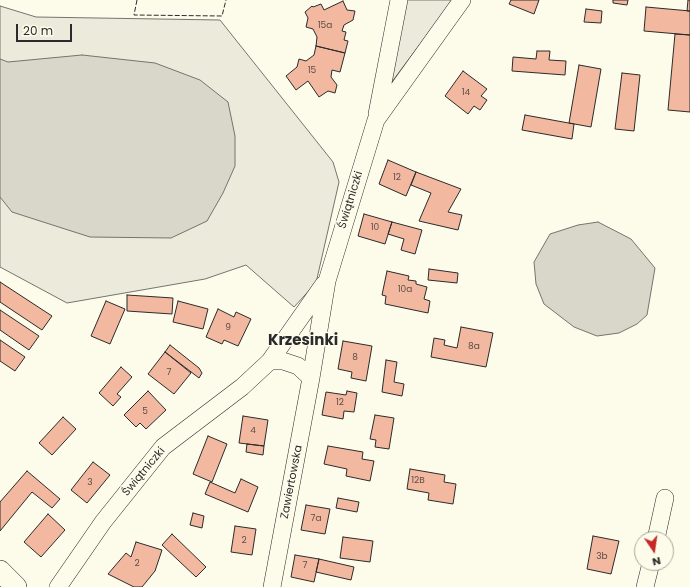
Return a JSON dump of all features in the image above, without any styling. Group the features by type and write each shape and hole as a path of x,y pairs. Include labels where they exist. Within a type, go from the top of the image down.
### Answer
{"street":[{"name":"Świątniczki","path":"311,378 327,281 376,120 399,0"},
{"name":"Świątniczki","path":"376,120 462,0"},
{"name":"Świątniczki","path":"58,587 103,522 163,447 242,387 270,361 327,281"},
{"path":"270,361 292,363 298,366 311,378"},
{"name":"Zawiertowska","path":"272,587 311,378"},
{"path":"658,531 665,498"},
{"path":"0,570 16,587"},
{"path":"645,587 649,571"}],"shaded area":[{"path":"406,0 453,0 388,87"},
{"path":"0,6 36,17 220,20 333,162 339,182 316,283 294,307 246,265 205,279 67,303 0,267"},
{"path":"82,55 155,63 200,80 228,102 235,136 235,166 223,193 207,221 171,238 90,237 12,212 0,197 0,59 8,62"},
{"path":"598,222 631,239 655,268 647,315 637,324 619,333 597,336 574,327 544,304 536,284 534,262 550,234 578,225"}],"building":[{"path":"511,0 539,0 534,14 509,4"},
{"path":"613,0 628,0 627,5 613,3"},
{"path":"688,0 690,0 690,11 687,11"},
{"path":"343,1 347,10 355,11 353,20 344,25 342,31 346,32 344,40 348,41 345,53 316,46 317,37 313,29 306,27 308,18 305,12 312,6 321,4 324,10"},
{"path":"646,7 690,11 690,35 644,31"},
{"path":"586,9 602,11 601,23 584,22"},
{"path":"675,34 690,35 690,112 668,110"},
{"path":"316,46 345,53 340,72 332,70 331,77 337,85 335,93 328,91 319,97 308,81 296,90 286,76 297,67 299,59 306,61 314,55"},
{"path":"537,51 550,51 549,60 566,61 565,75 512,71 513,57 536,59"},
{"path":"579,65 601,69 591,127 569,123"},
{"path":"463,71 487,89 481,96 487,100 480,110 474,106 468,114 445,96"},
{"path":"622,73 640,75 634,131 615,129"},
{"path":"525,115 574,124 572,139 522,130"},
{"path":"388,160 416,172 406,196 379,184"},
{"path":"416,172 461,189 448,212 462,215 458,230 419,221 431,193 411,185"},
{"path":"364,214 392,222 385,244 358,236"},
{"path":"392,222 422,230 415,254 401,250 404,239 388,234"},
{"path":"429,269 458,273 457,283 428,280"},
{"path":"387,271 409,276 408,280 416,281 416,284 427,287 424,299 430,301 428,313 385,304 386,296 382,295"},
{"path":"0,282 52,316 42,330 0,302"},
{"path":"127,295 173,298 172,314 127,311"},
{"path":"106,301 125,309 110,344 91,336"},
{"path":"178,301 208,309 203,329 173,322"},
{"path":"218,309 234,317 236,312 251,319 238,346 224,340 222,344 206,337"},
{"path":"0,310 39,336 29,350 0,330"},
{"path":"461,327 493,333 486,367 431,357 434,338 445,340 444,345 457,348"},
{"path":"0,340 25,357 15,371 0,361"},
{"path":"343,341 372,346 366,381 351,378 352,372 338,369"},
{"path":"170,345 199,368 202,373 199,378 165,352"},
{"path":"165,352 191,373 174,394 148,374"},
{"path":"386,360 397,362 394,382 404,384 402,396 382,392"},
{"path":"121,367 132,377 117,394 121,397 113,406 99,393"},
{"path":"148,391 166,410 146,429 140,423 136,427 124,415"},
{"path":"347,391 357,393 354,412 344,411 343,419 322,415 326,392 346,395"},
{"path":"375,415 394,418 389,449 375,447 376,440 370,439"},
{"path":"243,416 268,420 264,446 239,443"},
{"path":"63,417 76,429 52,455 39,443"},
{"path":"208,436 227,444 212,482 193,474"},
{"path":"247,444 264,446 263,455 246,452"},
{"path":"328,446 363,452 362,459 374,461 370,481 346,476 347,469 324,464"},
{"path":"93,462 110,475 87,503 71,490"},
{"path":"410,469 445,475 444,482 456,484 453,504 428,500 429,493 407,489"},
{"path":"27,471 60,499 52,508 32,492 0,531 0,502"},
{"path":"241,479 258,487 248,512 205,494 210,482 235,493"},
{"path":"338,498 359,502 357,512 336,508"},
{"path":"306,505 330,509 325,534 301,530"},
{"path":"193,513 204,516 202,528 190,525"},
{"path":"48,514 65,530 41,557 24,542"},
{"path":"235,526 256,529 252,555 231,552"},
{"path":"172,534 206,567 196,577 162,545"},
{"path":"593,536 619,541 611,574 587,569"},
{"path":"343,537 373,541 370,562 340,558"},
{"path":"136,542 162,550 155,571 142,587 134,587 108,574 126,553 131,557"},
{"path":"295,555 319,559 314,582 291,577"},
{"path":"319,559 354,567 351,580 316,572"}],"fence":[{"path":"137,0 134,15 222,16 226,0"}],"district":[{"name":"Krzesinki","path":"303,341"}]}
